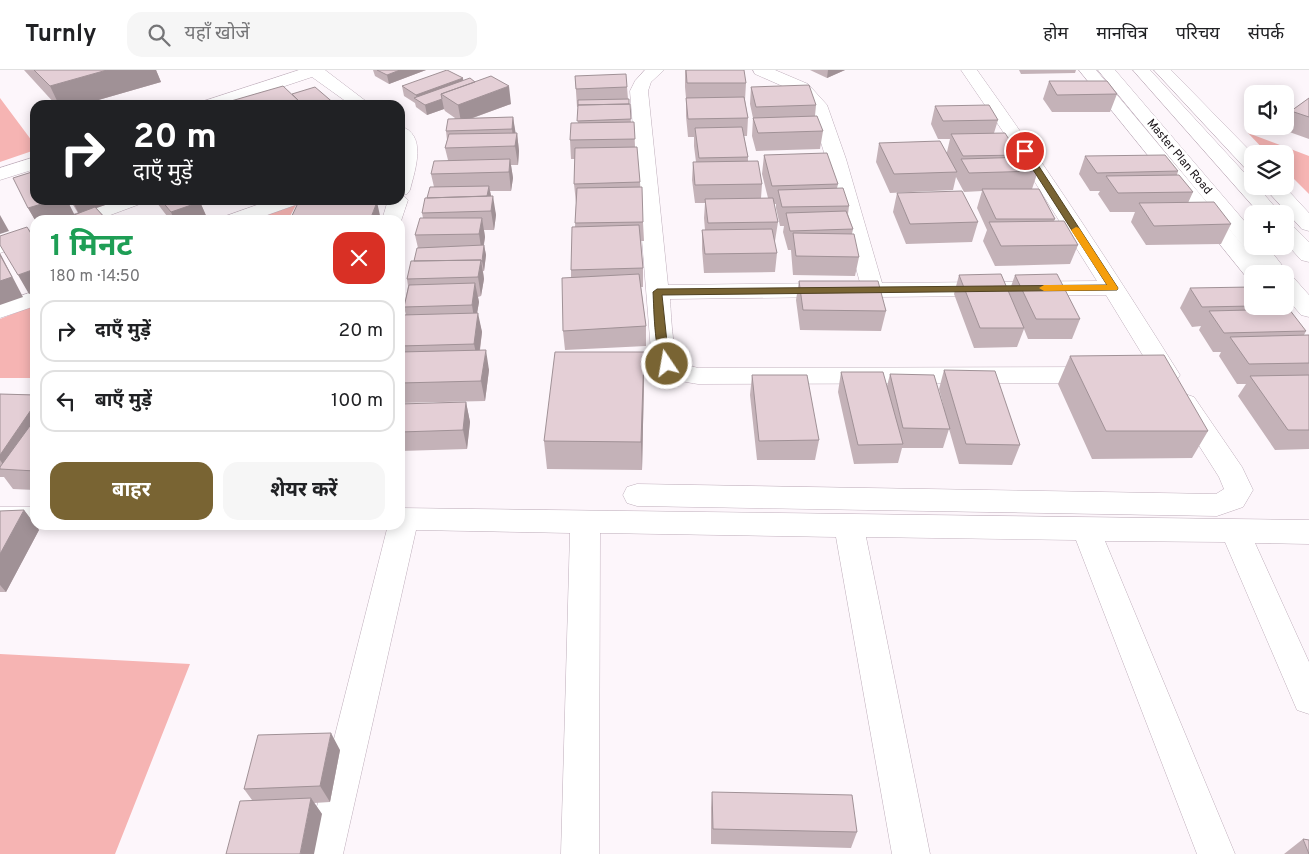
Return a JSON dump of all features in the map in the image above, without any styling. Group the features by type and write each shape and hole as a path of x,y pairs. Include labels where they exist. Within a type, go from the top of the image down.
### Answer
{"street":[{"path":"225,100 315,70 355,100"},
{"path":"656,70 646,75 641,82 639,91 663,352 667,364 681,373 698,376 1167,375"},
{"path":"761,70 802,88 818,105 836,158 873,290"},
{"path":"637,496 1217,505 1233,498 1239,490 1232,474 1015,136 969,70"},
{"path":"1087,70 1249,265"},
{"name":"Master Plan Road","path":"1106,70 1244,233"},
{"name":"Master Plan Road","path":"1141,70 1263,205"},
{"path":"1162,70 1244,156"},
{"path":"405,135 408,145 405,157"},
{"path":"0,174 30,165"},
{"path":"1281,195 1309,225"},
{"path":"91,215 119,205"},
{"path":"248,215 276,205"},
{"path":"0,247 30,237"},
{"path":"1294,239 1309,255"},
{"name":"Master Plan Road","path":"1262,255 1271,265"},
{"path":"657,292 1113,288"},
{"path":"1294,299 1306,321"},
{"path":"0,311 30,300"},
{"path":"1294,314 1306,321"},
{"path":"0,518 30,518"},
{"path":"405,519 1309,532"},
{"path":"580,854 585,522"},
{"path":"849,526 911,854"},
{"path":"1086,529 1216,854"},
{"path":"324,854 399,530"},
{"path":"1234,532 1309,699"}],"shaded area":[{"path":"0,98 30,138 30,152 0,162"},
{"path":"1250,135 1280,145 1259,145"},
{"path":"1294,150 1309,156 1309,194 1294,179"},
{"path":"296,205 291,215 267,215"},
{"path":"30,307 30,378 0,378 0,319"},
{"path":"0,654 190,664 115,854 0,854"}],"building":[{"path":"34,70 107,70 50,86"},
{"path":"377,70 400,70 387,75"},
{"path":"447,70 463,78 416,95 402,86"},
{"path":"686,70 744,70 746,83 687,83"},
{"path":"626,74 627,87 576,89 575,76"},
{"path":"491,76 509,86 458,105 441,94"},
{"path":"470,78 475,82 441,94 442,99 425,105 414,98"},
{"path":"1049,81 1107,81 1117,94 1057,95"},
{"path":"809,85 816,105 756,107 751,87"},
{"path":"283,86 298,100 234,100"},
{"path":"315,87 330,100 298,100 292,94"},
{"path":"744,97 748,118 688,119 686,98"},
{"path":"1309,98 1309,117 1294,112 1294,109"},
{"path":"629,99 629,104 578,105 578,100"},
{"path":"630,104 631,119 577,121 578,105"},
{"path":"989,105 998,120 943,121 935,106"},
{"path":"817,116 823,131 758,133 753,118"},
{"path":"513,117 512,129 446,131 448,119"},
{"path":"634,122 635,139 570,140 571,123"},
{"path":"742,127 748,157 699,158 695,128"},
{"path":"517,133 515,146 445,148 449,134"},
{"path":"1005,133 1019,155 963,156 951,134"},
{"path":"940,141 957,172 894,174 879,143"},
{"path":"637,147 640,182 574,184 575,148"},
{"path":"827,153 838,184 772,186 764,155"},
{"path":"1165,155 1178,171 1097,173 1085,156"},
{"path":"1028,157 1038,171 969,173 961,159"},
{"path":"510,159 509,172 431,174 434,161"},
{"path":"758,161 762,184 695,185 693,162"},
{"path":"30,173 30,205 38,205 28,208 13,178"},
{"path":"1179,175 1193,192 1118,193 1106,176"},
{"path":"489,186 487,196 427,198 430,187"},
{"path":"642,187 643,222 575,223 577,188"},
{"path":"843,188 849,206 782,207 778,190"},
{"path":"982,189 1039,189 1055,219 996,219"},
{"path":"962,191 978,222 910,224 897,193"},
{"path":"493,196 491,211 422,213 425,198"},
{"path":"773,198 778,222 708,223 705,199"},
{"path":"1214,202 1231,224 1154,226 1139,203"},
{"path":"165,205 191,205 171,212"},
{"path":"297,205 376,205 372,215 292,215"},
{"path":"95,207 102,215 74,215"},
{"path":"846,211 853,229 790,231 786,213"},
{"path":"420,218 482,218 479,234 415,235"},
{"path":"1064,221 1078,245 1001,246 989,222"},
{"path":"639,225 643,268 571,270 572,227"},
{"path":"27,227 30,232 30,271 18,275 0,245 0,236"},
{"path":"772,229 777,253 705,254 702,230"},
{"path":"793,233 854,234 859,257 796,256"},
{"path":"484,245 482,261 414,261 417,248"},
{"path":"0,255 12,277 0,281"},
{"path":"481,260 478,277 407,279 411,261"},
{"path":"639,274 646,326 563,331 562,278"},
{"path":"1001,274 1024,328 980,328 959,275"},
{"path":"1057,274 1080,319 1036,319 1015,275"},
{"path":"799,281 878,281 886,311 803,310"},
{"path":"475,283 472,305 405,307 409,285"},
{"path":"1244,287 1244,306 1202,307 1190,288"},
{"path":"1244,310 1244,315 1294,315 1306,331 1224,333 1209,311"},
{"path":"478,313 474,344 405,346 405,315"},
{"path":"1309,335 1309,363 1249,364 1230,337"},
{"path":"486,350 481,381 405,383 405,352"},
{"path":"555,352 644,352 641,442 544,441"},
{"path":"1164,355 1208,431 1106,431 1070,356"},
{"path":"944,370 995,371 1020,445 966,444"},
{"path":"841,372 883,372 903,444 858,445"},
{"path":"890,374 934,375 950,429 903,428"},
{"path":"752,375 807,375 819,440 759,441"},
{"path":"1309,375 1309,430 1288,430 1250,376"},
{"path":"0,394 30,395 30,411 0,455"},
{"path":"466,402 463,430 405,432 405,404"},
{"path":"30,426 30,471 0,469"},
{"path":"24,510 0,554 0,511"},
{"path":"331,733 320,786 244,789 258,735"},
{"path":"712,792 852,795 857,832 713,829"},
{"path":"311,798 300,854 226,854 240,801"},
{"path":"1303,839 1309,840 1309,854"}],"slow traffic":[{"path":"1044,288 1113,288 1076,230"}],"route":[{"path":"667,364 663,352 657,292 1113,288 1025,151"}]}
